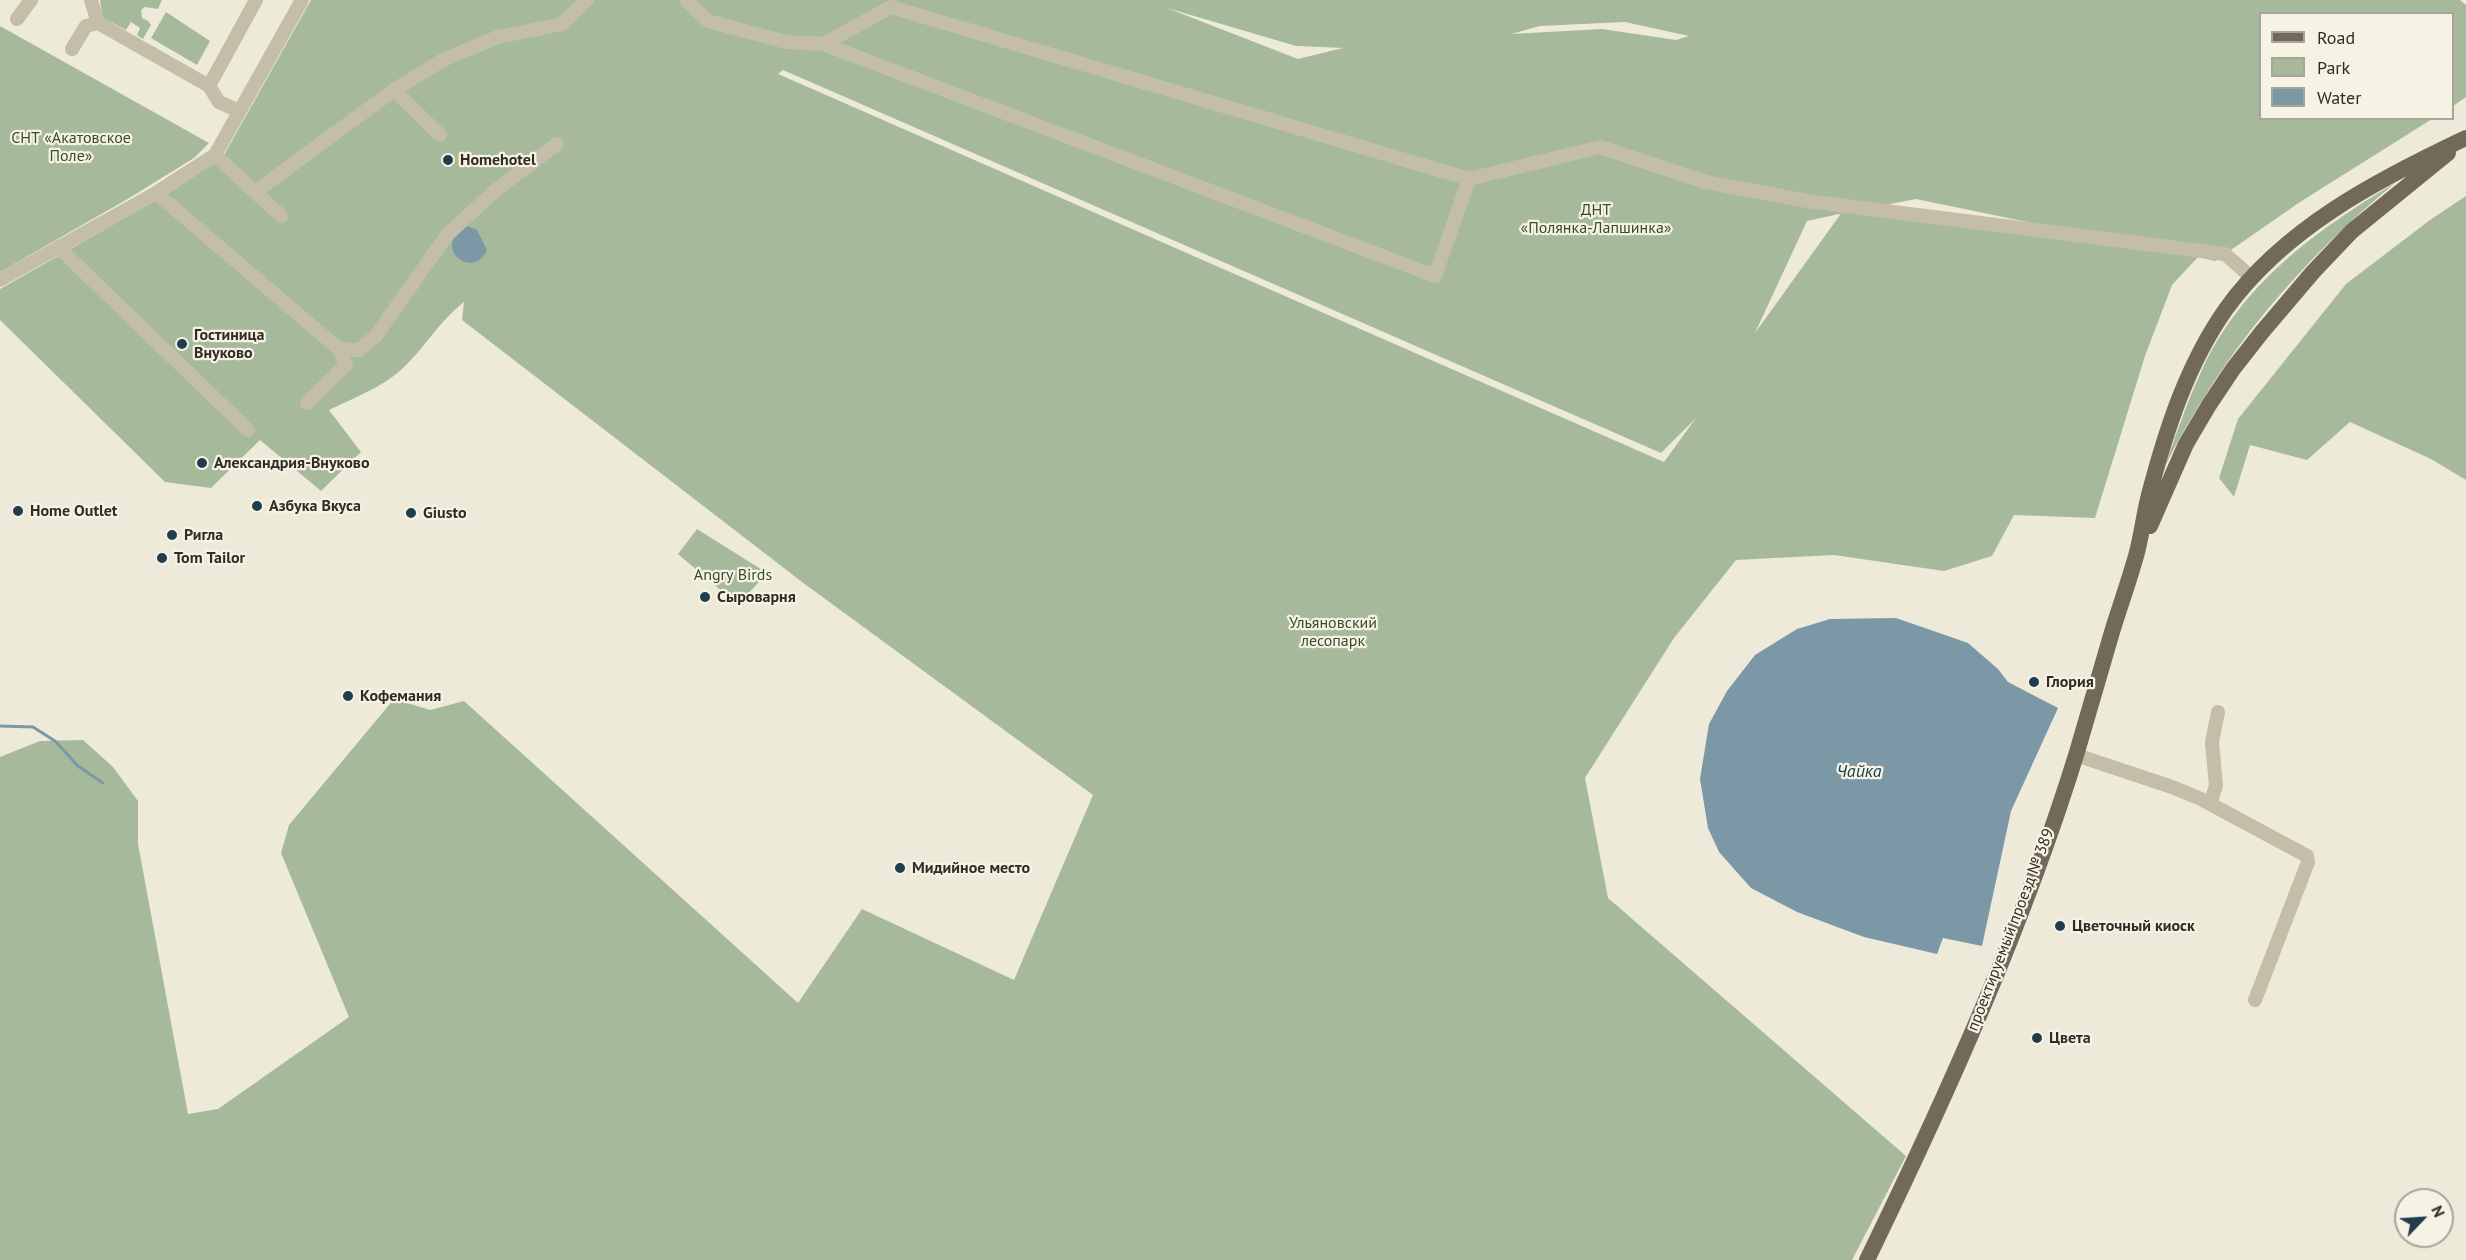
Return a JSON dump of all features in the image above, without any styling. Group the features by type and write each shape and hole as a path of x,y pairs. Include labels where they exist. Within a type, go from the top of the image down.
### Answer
{"main road":[{"name":"проектируемый проезд № 389","path":"1868,1260 1935,1118 2029,894 2076,755 2137,554 2158,462 2192,366 2207,337 2252,278 2294,238 2401,168 2466,138"},
{"name":"проектируемый проезд № 389","path":"2137,554 2186,444 2240,360 2313,272 2352,231 2466,138"}],"street":[{"path":"17,19 31,0"},
{"path":"92,0 98,23"},
{"path":"209,87 256,0"},
{"path":"0,280 156,193 215,155 302,0"},
{"path":"255,192 394,90 443,60 498,37 562,24 587,0"},
{"path":"686,0 708,21 786,42 823,44 1435,276 1469,179"},
{"path":"823,44 891,6 1469,179 1600,147 1706,182 1807,201 2225,254 2252,278"},
{"path":"72,49 86,26 98,23 209,87 219,102 239,111"},
{"path":"394,90 440,135"},
{"path":"339,349 359,350 375,337 447,235 496,190 557,144"},
{"path":"215,155 281,216"},
{"path":"156,193 339,349 346,365 307,403"},
{"path":"58,247 249,430"},
{"path":"2210,804 2216,786 2212,742 2218,712"},
{"path":"2076,755 2172,787 2210,804 2307,856 2308,862 2255,1000"}],"green space":[{"path":"100,0 162,0 158,9 145,7 141,10 142,18 151,25 143,39 137,35 140,28 131,22 126,30 103,18"},
{"name":"Ульяновский лесопарк","path":"311,0 2460,0 2466,5 2466,97 2454,105 2454,12 2259,12 2259,120 2430,120 2300,202 2215,261 2198,257 2172,285 2145,356 2095,518 2014,515 1992,556 1944,571 1834,555 1736,560 1674,638 1585,778 1608,898 1906,1156 1852,1260 0,1260 0,757 40,741 83,740 113,767 138,801 138,844 188,1114 218,1109 349,1017 281,853 289,825 394,699 430,710 464,701 798,1003 862,909 1014,980 1093,795 802,582 462,320 464,302 401,370 376,387 329,410 361,452 321,491 260,440 211,488 165,482 0,320 0,289 174,190 224,155","holes":["1167,8 1296,46 1343,48 1298,59","1625,22 1689,36 1676,40 1602,29 1511,34 1540,26","783,70 1661,453 1696,418 1664,462 778,74","1916,199 2076,232 1854,211","1840,215 1755,333 1807,221"]},
{"path":"166,12 210,41 197,65 151,38"},
{"name":"СНТ «Акатовское Поле»","path":"0,26 209,143 194,158 126,200 0,272"},
{"path":"2395,183 2326,245 2265,312 2211,386 2165,466 2201,372 2217,341 2237,312 2283,262 2337,220"},
{"path":"2466,196 2466,480 2431,459 2350,422 2307,460 2250,445 2234,497 2219,478 2238,419 2346,284 2430,220"},
{"name":"Angry Birds","path":"697,529 767,573 738,605 678,554"}],"water":[{"path":"465,225 477,230 487,250 481,259 473,263 465,262 453,252 452,243 456,234"},
{"name":"Чайка","path":"1896,618 1968,643 1998,669 2008,682 2058,708 2011,811 1982,946 1943,938 1937,954 1864,937 1797,912 1751,888 1719,852 1708,828 1700,779 1709,724 1727,691 1755,655 1797,629 1830,619"}],"waterway":[{"path":"0,726 33,727 55,741 78,766 103,783"}],"place":[{"name":"Homehotel","path":"448,160"},
{"name":"Гостиница Внуково","path":"182,344"},
{"name":"Александрия-Внуково","path":"202,463"},
{"name":"Азбука Вкуса","path":"257,506"},
{"name":"Home Outlet","path":"18,511"},
{"name":"Giusto","path":"411,513"},
{"name":"Ригла","path":"172,535"},
{"name":"Tom Tailor","path":"162,558"},
{"name":"Сыроварня","path":"705,597"},
{"name":"Глория","path":"2034,682"},
{"name":"Кофемания","path":"348,696"},
{"name":"Мидийное место","path":"900,868"},
{"name":"Цветочный киоск","path":"2060,926"},
{"name":"Цвета","path":"2037,1038"}],"park label":[{"name":"ДНТ «Полянка-Лапшинка»","path":"1596,219"}]}
